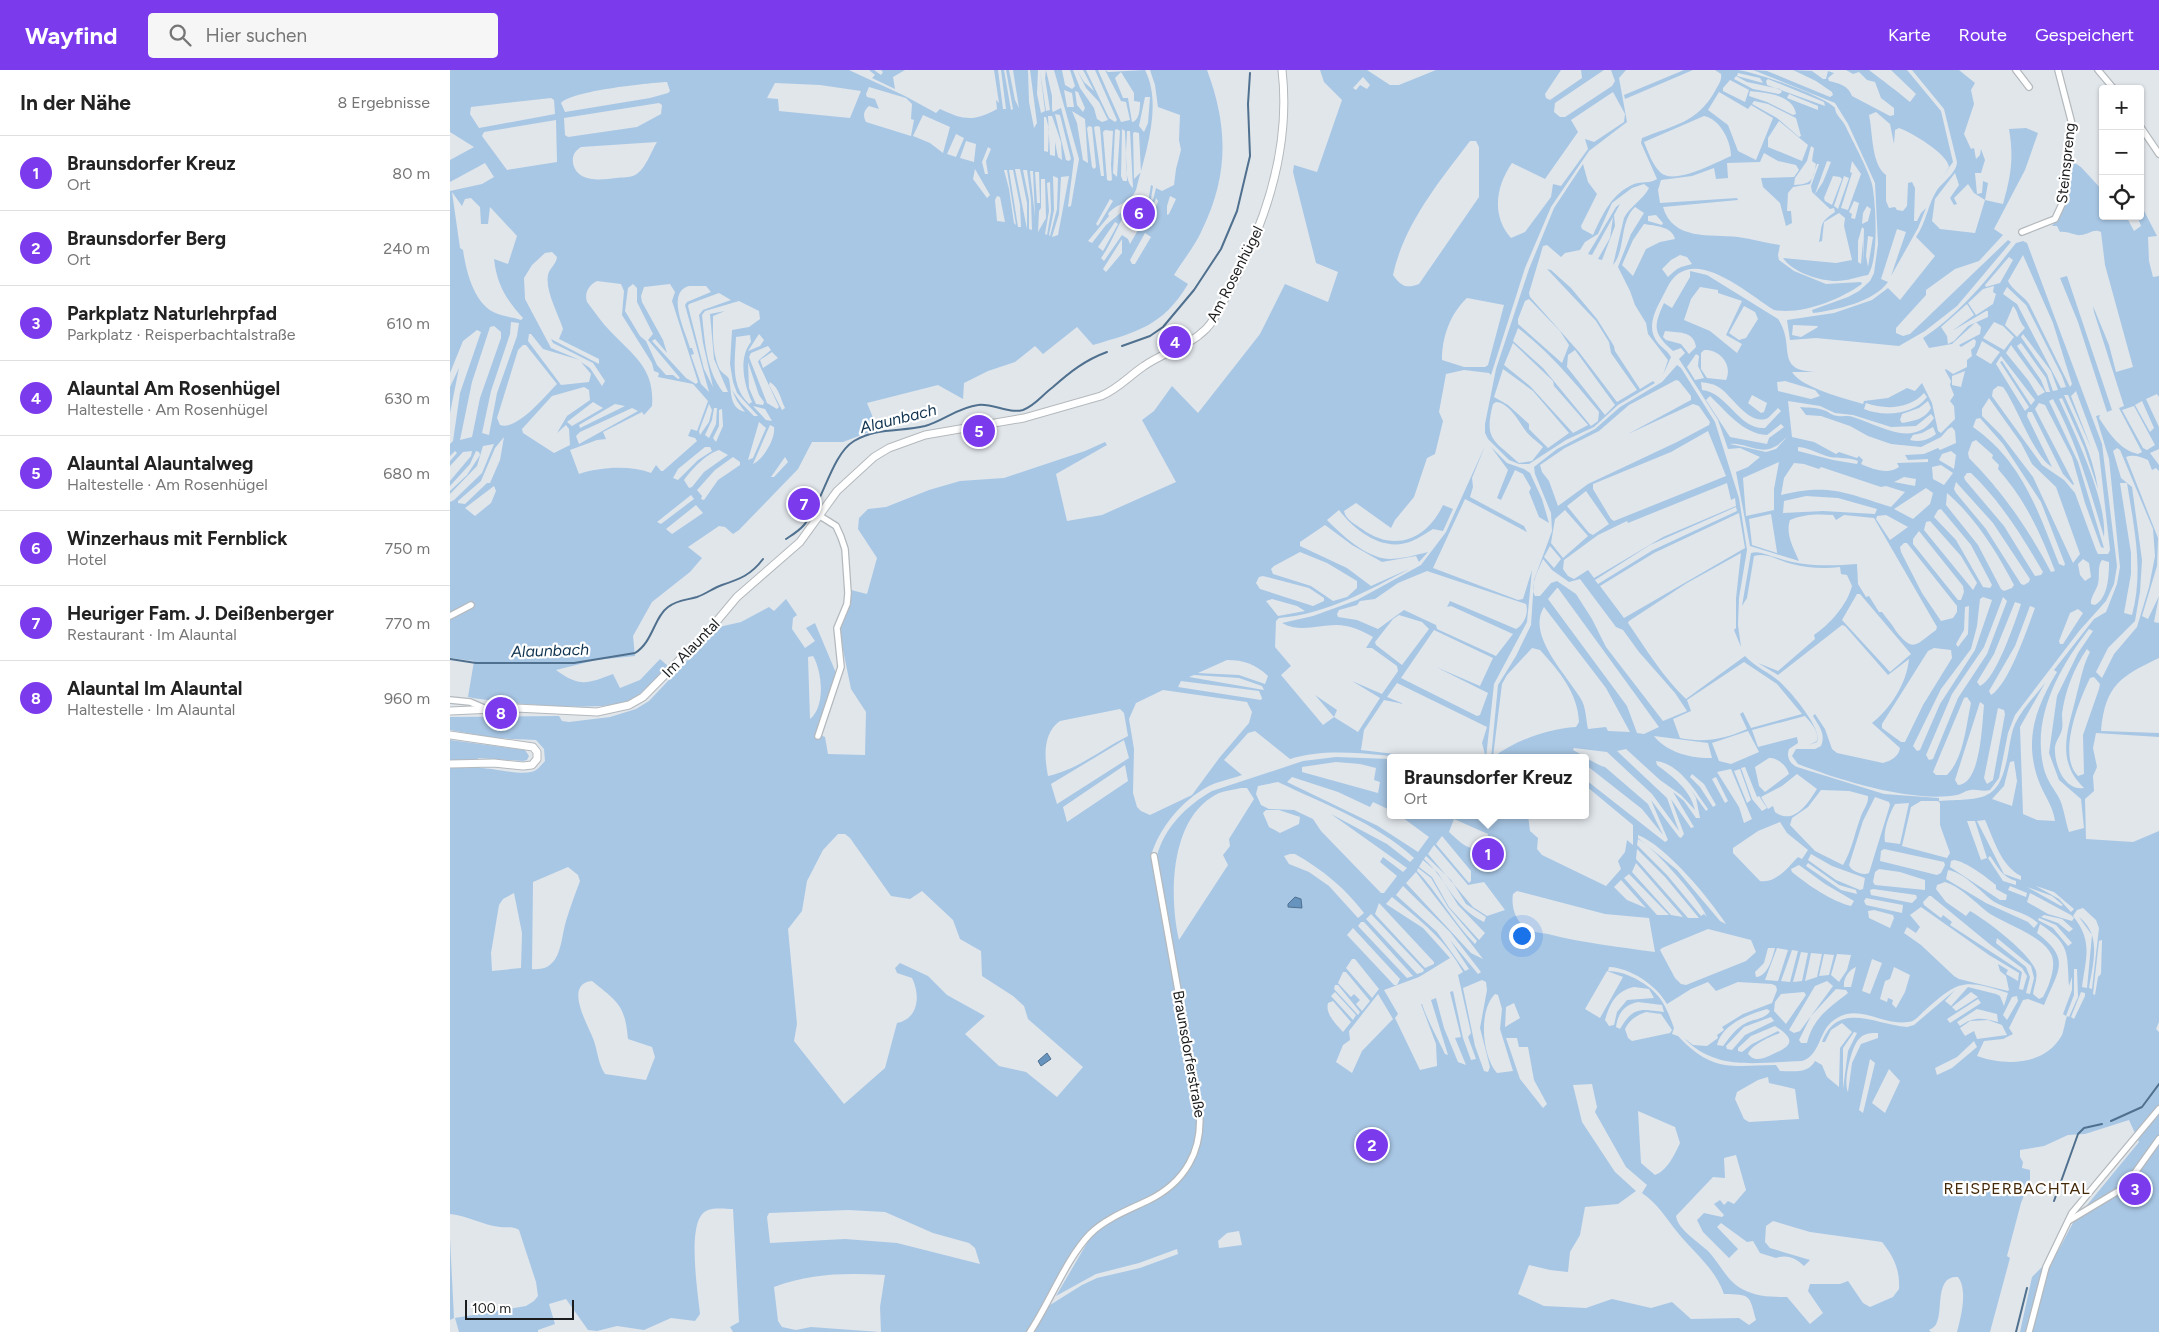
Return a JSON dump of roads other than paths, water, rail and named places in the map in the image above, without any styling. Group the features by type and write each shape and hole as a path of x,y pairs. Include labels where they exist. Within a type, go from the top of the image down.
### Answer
{"street":[{"name":"Am Rosenhügel","path":"874,457 890,448 925,436 1024,418 1112,392 1148,364 1176,351 1206,329 1216,316 1250,251 1273,188 1285,113 1282,70"},
{"path":"2016,70 2029,87"},
{"name":"Steinspreng","path":"2022,232 2055,219 2062,204 2072,124 2058,70"},
{"path":"2098,70 2111,85"},
{"path":"2143,130 2159,154"},
{"name":"Im Alauntal","path":"450,700 470,702 484,708 534,708 597,712 629,705 643,697 711,628 737,597 800,542 837,491 874,457"},
{"path":"818,736 841,667 837,628 847,604 848,593 845,549 841,537 836,526 820,516"},
{"path":"450,616 471,605"},
{"path":"450,711 484,708"},
{"path":"450,735 533,747 537,752 537,759 532,765 494,763 450,764"},
{"name":"Braunsdorferstraße","path":"1030,1332 1076,1253 1090,1234 1126,1210 1166,1190 1181,1175 1199,1143 1201,1126 1199,1108 1154,856"},
{"path":"2029,1332 2046,1267 2068,1221 2159,1109"},
{"path":"2068,1221 2120,1190 2129,1181 2159,1139"}],"waterway":[{"name":"Alaunbach","path":"1122,346 1150,336 1163,327 1194,290 1221,249 1237,211 1250,156 1248,104 1250,73"},
{"name":"Alaunbach","path":"786,539 802,527 811,516 839,457 854,441 880,432 925,426 971,406 984,405 1012,411 1023,410 1035,403 1078,367 1107,352"},
{"name":"Alaunbach","path":"450,659 476,663 574,663 635,653 646,643 659,617 668,607 700,596 750,573 763,559"},
{"path":"2111,1121 2142,1107 2159,1084"},
{"path":"2054,1201 2078,1134 2084,1128 2102,1124"},
{"path":"2016,1332 2027,1288"}],"place":[{"name":"Winzerhaus mit Fernblick","path":"1139,213"},
{"name":"Alauntal Am Rosenhügel","path":"1175,342"},
{"name":"Alauntal Alauntalweg","path":"979,431"},
{"name":"Heuriger Fam. J. Deißenberger","path":"804,504"},
{"name":"Alauntal Im Alauntal","path":"501,713"},
{"name":"Braunsdorfer Kreuz","path":"1488,854"},
{"name":"Braunsdorfer Berg","path":"1372,1145"},
{"name":"Parkplatz Naturlehrpfad","path":"2135,1189"}],"district":[{"name":"REISPERBACHTAL","path":"2017,1188"}]}
